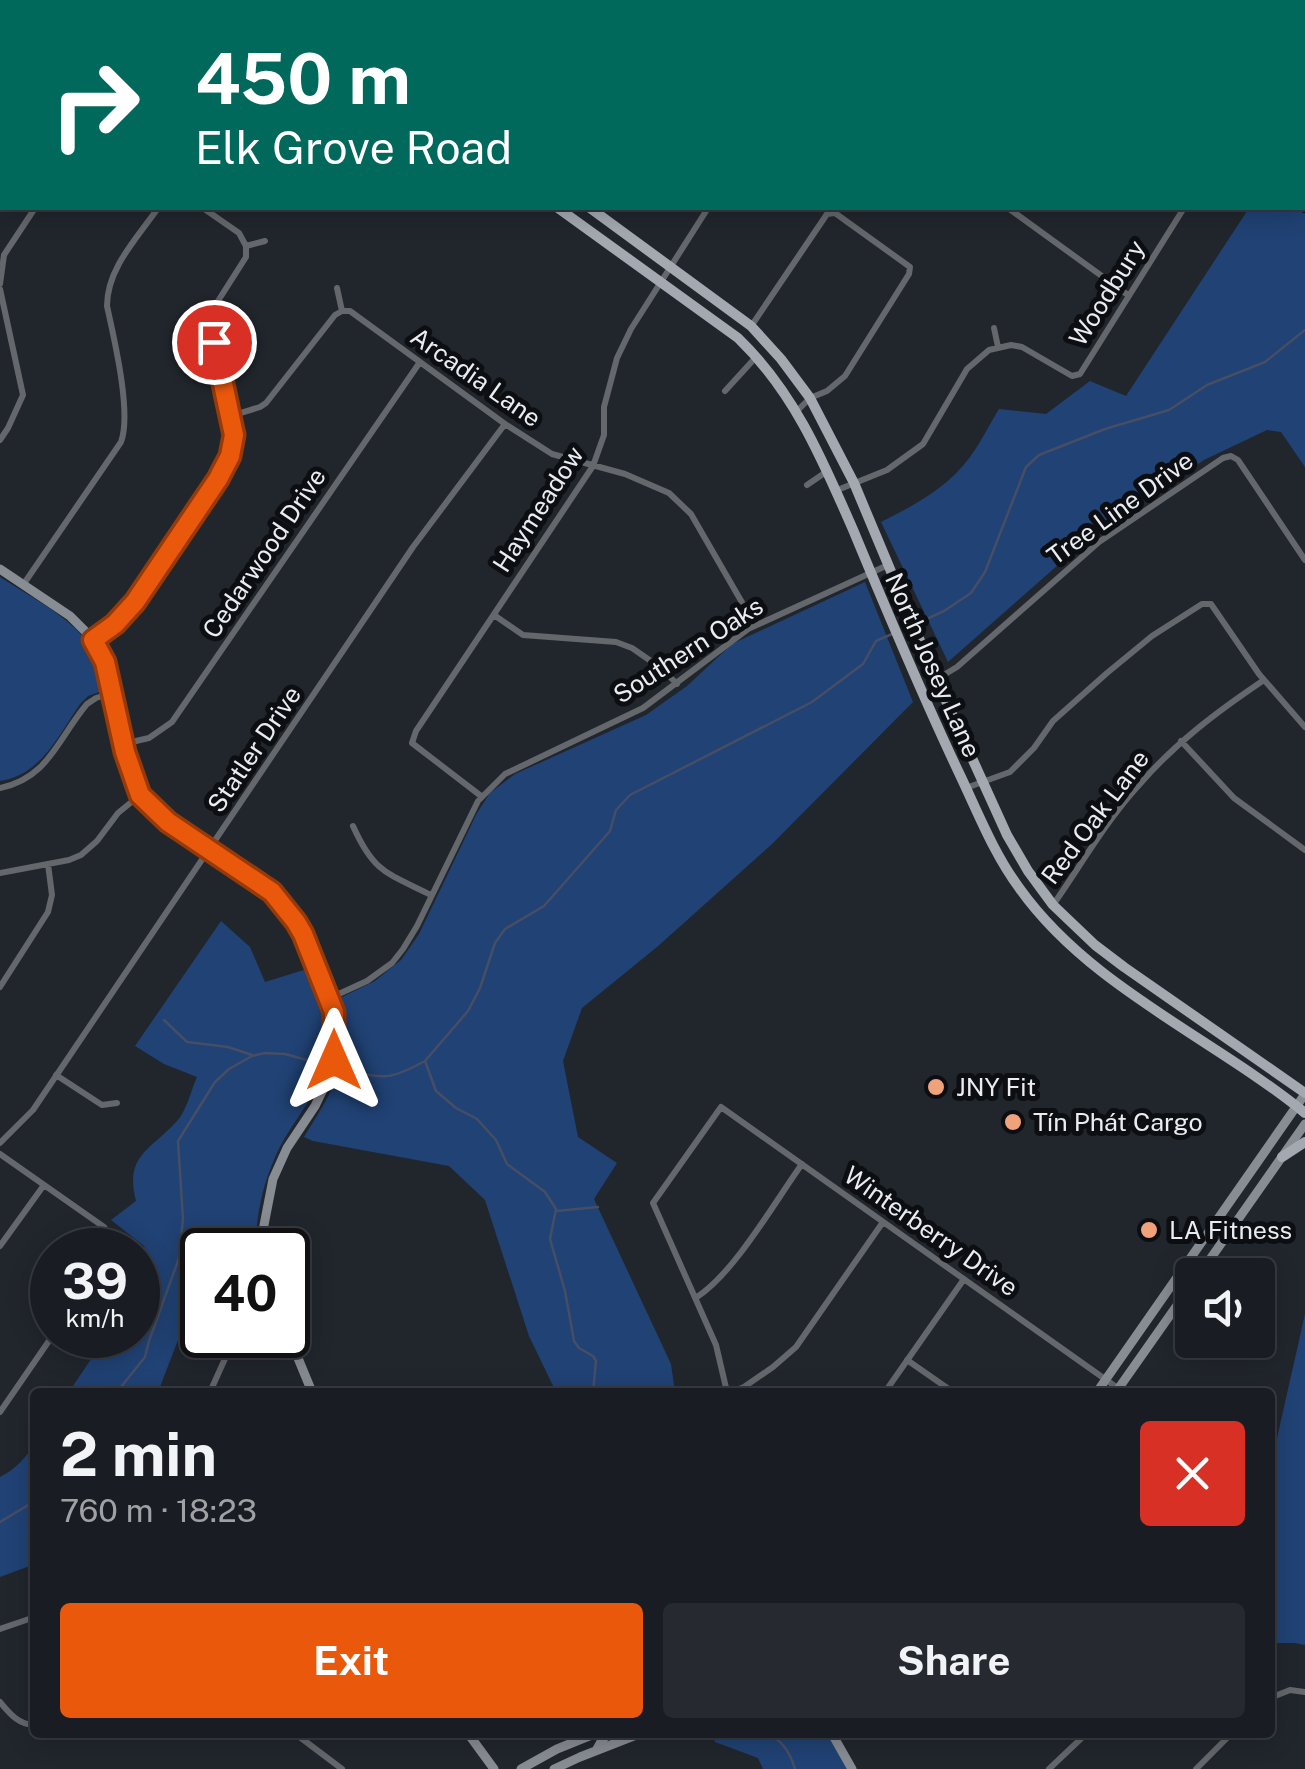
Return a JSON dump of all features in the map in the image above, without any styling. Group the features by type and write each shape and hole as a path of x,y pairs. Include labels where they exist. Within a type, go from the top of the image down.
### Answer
{"main road":[{"name":"North Josey Lane","path":"561,210 716,320 757,356 798,411 988,837 1021,891 1076,951 1301,1110"},
{"name":"North Josey Lane","path":"591,210 751,326 810,398 854,483 998,818 1028,872 1053,905 1094,945 1305,1094"},
{"path":"1118,982 1124,967"},
{"path":"1282,1156 1305,1142"}],"street":[{"path":"0,440 23,395 0,286 4,255 34,210"},
{"path":"23,585 124,434 125,406 107,294 117,267 157,210"},
{"path":"578,222 587,210"},
{"name":"Haymeadow","path":"481,796 412,743 416,731 592,466 604,435 604,407 617,358 631,329 707,210"},
{"path":"1011,210 1128,296"},
{"name":"Woodbury","path":"998,347 1022,347 1076,376 1183,210"},
{"path":"93,640 135,602 230,456 234,442 231,416 212,324 220,294 246,257 246,246 217,211"},
{"path":"751,326 827,214 835,213 910,268 846,376 810,398 798,411"},
{"path":"246,246 265,241"},
{"path":"231,416 266,403 329,321 342,311 338,288"},
{"name":"Arcadia Lane","path":"342,311 350,311 552,454 625,474 669,493 705,536 755,626"},
{"path":"836,491 887,470 923,444 967,369 998,347 994,328"},
{"path":"725,391 757,356"},
{"name":"Cedarwood Drive","path":"124,744 149,738 172,722 420,362"},
{"name":"Statler Drive","path":"0,1143 33,1110 413,548 505,424"},
{"name":"Tree Line Drive","path":"936,679 957,667 1099,542 1224,458 1232,456 1238,460 1305,560"},
{"path":"807,484 827,471"},
{"name":"Southern Oaks","path":"330,998 367,982 392,963 409,940 481,796 514,768 644,708 729,641 755,626 889,565"},
{"path":"0,569 70,616 93,640 105,662 140,795 168,822 272,892 303,934 330,998 335,1032 331,1073 273,1179 264,1228"},
{"path":"966,788 1010,772 1053,721 1107,673 1152,636 1202,604 1211,604 1264,680 1305,727"},
{"path":"494,615 523,635 616,642 632,648 662,668 677,684"},
{"name":"Red Oak Lane","path":"1053,905 1128,798 1182,741 1264,680"},
{"path":"0,788 36,774 84,707 112,693"},
{"path":"1182,741 1234,798 1305,850"},
{"path":"0,874 69,860 92,848 118,813 140,795"},
{"path":"354,826 372,861 384,872 431,894"},
{"path":"0,988 48,912 52,896 48,864"},
{"path":"56,1076 102,1105 118,1103"},
{"path":"1100,1388 1200,1244 1301,1110 1305,1094"},
{"name":"Winterberry Drive","path":"697,1297 653,1204 721,1107 1115,1388"},
{"path":"1211,1258 1305,1124"},
{"path":"0,1154 105,1228"},
{"path":"728,1388 697,1297 713,1286 731,1264 802,1164"},
{"path":"0,1246 44,1185"},
{"path":"741,1388 796,1347 883,1222"},
{"path":"1200,1244 1214,1254"},
{"path":"888,1388 964,1279"},
{"path":"1120,1388 1175,1309"},
{"path":"0,1412 37,1358"},
{"path":"212,1388 225,1358"},
{"path":"296,1358 310,1388"},
{"path":"907,1360 947,1388"},
{"path":"0,1628 30,1619"},
{"path":"1275,1696 1290,1690 1305,1692"},
{"path":"0,1702 12,1716 30,1725"},
{"path":"302,1738 342,1769"},
{"path":"471,1738 494,1769"},
{"path":"521,1769 584,1738"},
{"path":"597,1750 605,1738"},
{"path":"554,1769 628,1738"},
{"path":"834,1738 852,1769"},
{"path":"1049,1769 1082,1738"},
{"path":"1196,1769 1227,1738"}],"shaded area":[{"path":"1248,210 1305,210 1305,467 1281,432 1267,430 1204,460 1084,542 948,662 881,522 951,478 974,451 999,409 1046,414 1090,381 1126,396"},
{"path":"0,577 52,610 83,636 95,652 105,690 88,696 80,704 38,762 27,771 0,781"},
{"path":"865,582 913,702 772,844 582,1008 563,1061 578,1137 617,1163 594,1199 671,1364 674,1388 554,1388 529,1336 485,1200 449,1166 304,1137 338,1071 343,1047 340,998 375,981 401,960 419,934 490,793 515,774 646,715 687,686 732,644"},
{"path":"221,921 250,947 265,982 310,968 328,1019 327,1060 322,1077 271,1166 258,1228 180,1228 180,1335 160,1388 72,1388 92,1358 160,1358 160,1228 121,1228 111,1220 136,1201 133,1186 137,1163 180,1116 197,1077 164,1064 135,1046"},
{"path":"1305,1314 1305,1645 1275,1643 1275,1447"},
{"path":"30,1450 30,1566 0,1577 0,1477"},
{"path":"714,1738 829,1738 849,1769 763,1769 758,1758 715,1742"}],"waterway":[{"path":"918,623 971,593 985,572 1026,467 1039,455 1169,410 1207,385 1265,362 1305,330"},
{"path":"593,1388 596,1361 574,1341 550,1239 556,1209 545,1192 507,1164 496,1140 477,1119 436,1091 425,1061 468,1011 495,943 505,929 544,906 610,831 616,810 630,795 812,702 863,664 876,641 892,634"},
{"path":"164,1020 187,1042 228,1047 252,1055"},
{"path":"120,1388 145,1357 179,1258 183,1219 178,1141 215,1082 229,1069 265,1053 314,1062"},
{"path":"349,1070 387,1076 423,1062"},
{"path":"556,1211 598,1207"},
{"path":"0,1522 30,1504"},
{"path":"775,1738 784,1746 795,1769"}],"place":[{"name":"JNY Fit","path":"936,1087"},
{"name":"Tín Phát Cargo","path":"1013,1122"},
{"name":"LA Fitness","path":"1149,1230"}],"route":[{"path":"214,342 234,435 230,456 135,602 93,640 105,662 125,752 140,795 168,822 272,892 296,922 334,1012 334,1060"}]}
